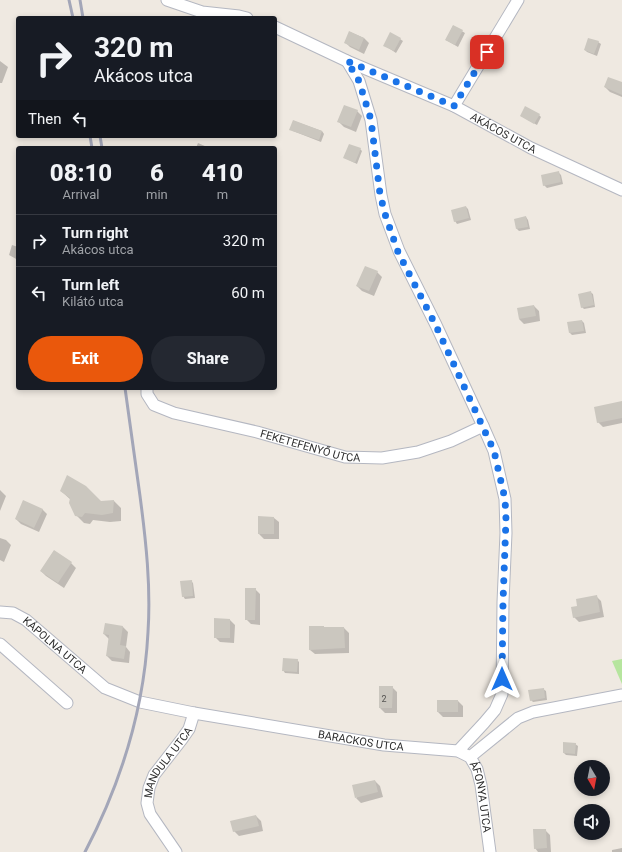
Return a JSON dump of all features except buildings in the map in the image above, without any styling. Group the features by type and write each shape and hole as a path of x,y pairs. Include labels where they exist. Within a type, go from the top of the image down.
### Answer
{"street":[{"path":"167,0 202,12 239,16"},
{"path":"454,106 518,0"},
{"name":"AKÁCOS UTCA","path":"277,28 347,61 454,106 531,148 622,190"},
{"path":"347,61 359,81 371,120 380,194 398,252 436,326 494,451 505,499 506,519 502,694 495,710 458,751"},
{"name":"FEKETEFENYŐ UTCA","path":"147,390 147,394 154,405 174,413 257,432 345,457 382,458 418,452 451,441 483,426"},
{"name":"KÁPOLNA UTCA","path":"0,612 13,613 26,620 105,688 140,702 194,713"},
{"path":"0,644 67,703"},
{"path":"470,757 518,718 534,712 622,695"},
{"name":"BARACKOS UTCA","path":"194,713 384,745 458,751"},
{"name":"MANDULA UTCA","path":"176,852 150,814 147,803 149,788 154,775 189,729 194,713"},
{"name":"ÁFONYA UTCA","path":"458,751 470,757 477,769 481,784 490,852"}],"green space":[{"path":"622,659 622,684 612,661"}],"railway":[{"path":"69,0 73,16"},
{"path":"80,0 83,16"},
{"path":"90,138 92,146"},
{"path":"100,138 102,146"},
{"path":"85,852 98,826 120,773 136,718 146,661 149,615 146,547 125,390"}],"route":[{"path":"487,52 454,106 347,61 359,81 371,120 380,194 398,252 436,326 494,451 505,499 506,519 502,679"}]}
